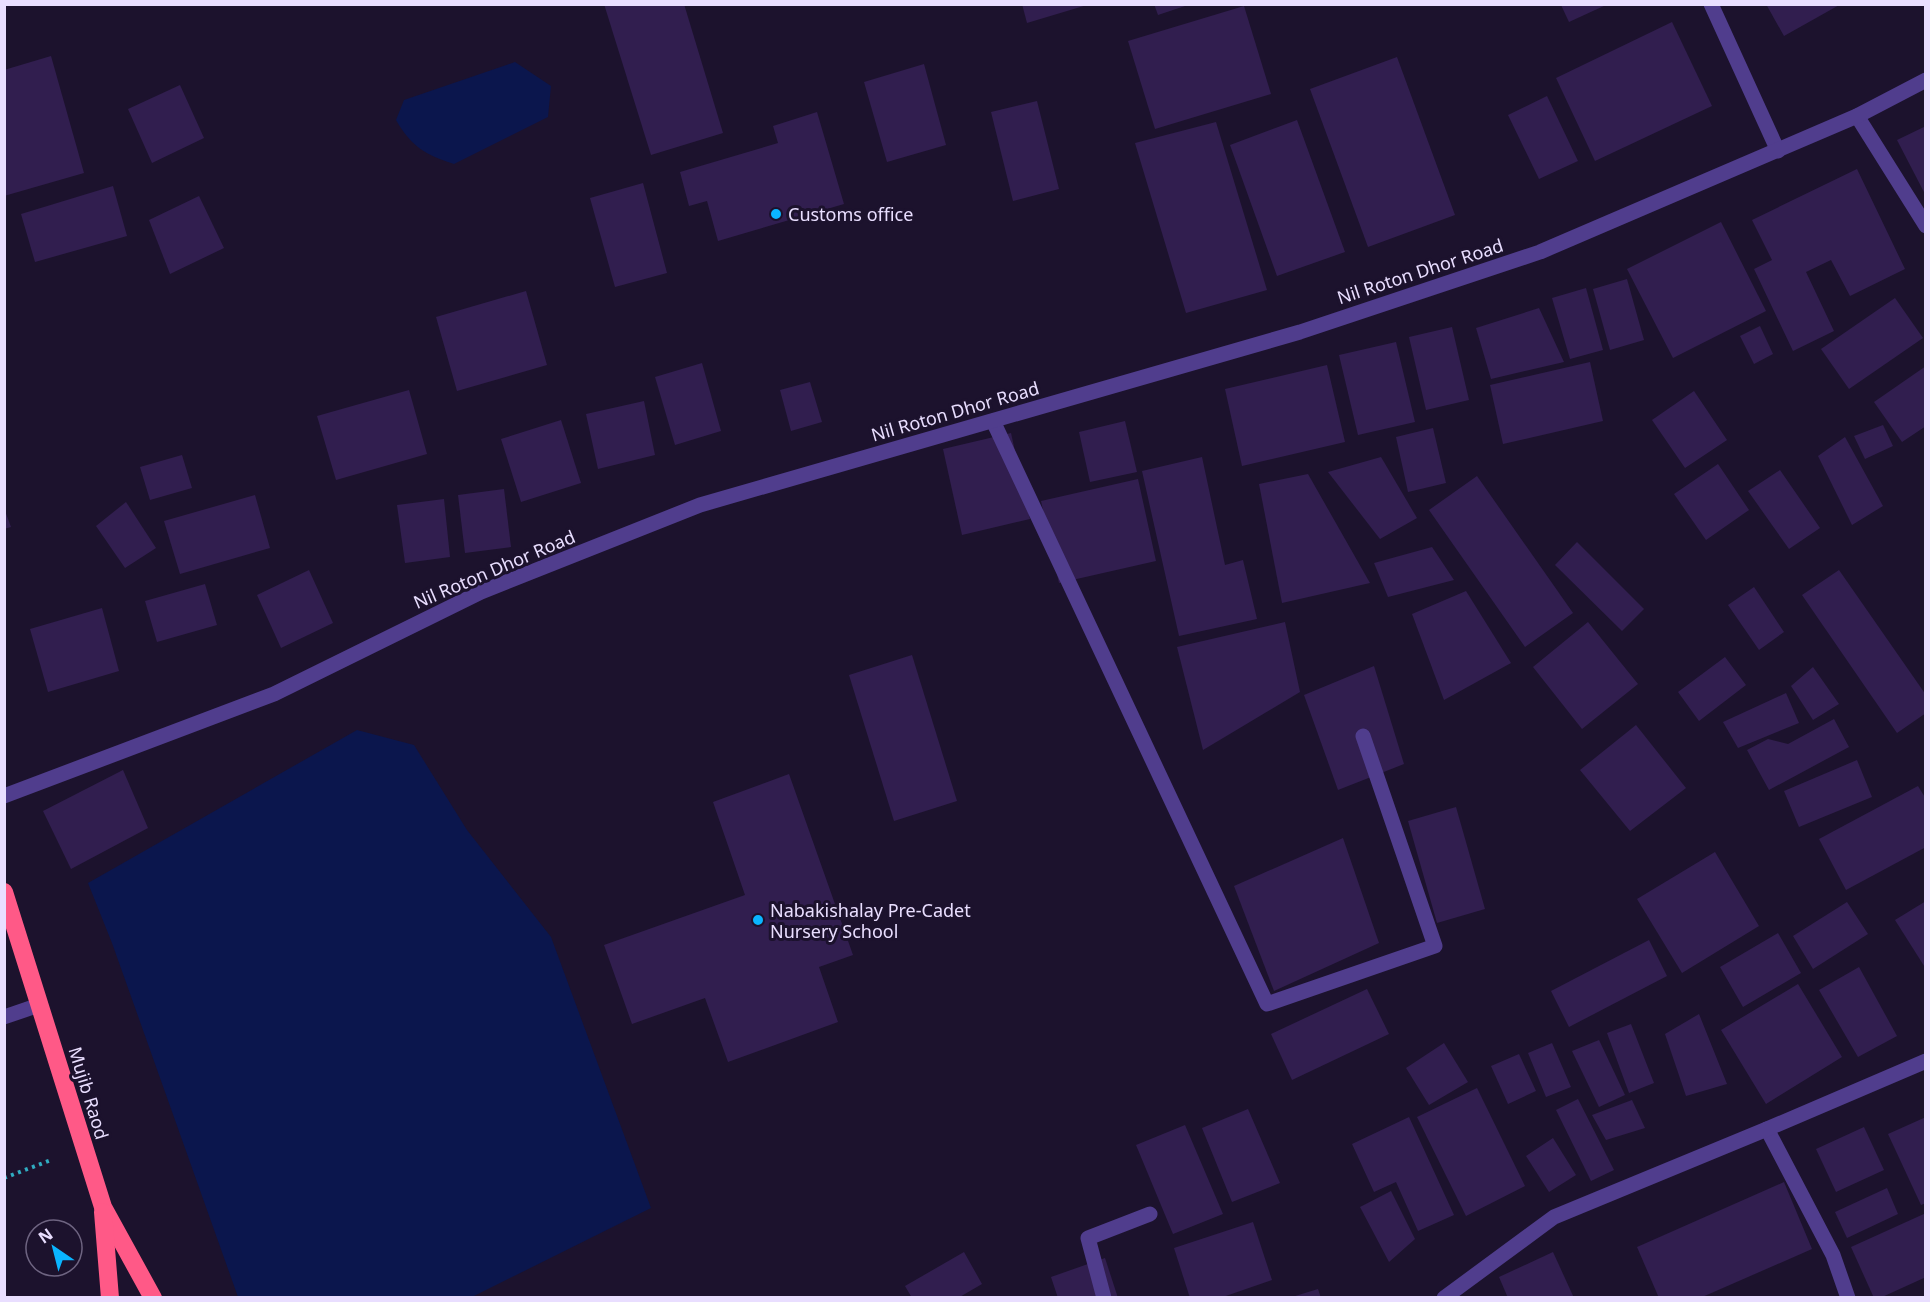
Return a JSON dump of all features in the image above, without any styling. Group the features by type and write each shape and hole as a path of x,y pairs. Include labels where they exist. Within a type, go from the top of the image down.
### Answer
{"highway":[{"name":"Mujib Raod","path":"4,892 103,1207 153,1298"},
{"path":"103,1207 110,1298"}],"street":[{"path":"1711,4 1778,151"},
{"name":"Nil Roton Dhor Road","path":"4,796 274,694 481,592 700,506 1300,332 1540,252 1857,116 1926,80"},
{"path":"1857,116 1926,226"},
{"path":"993,421 1267,1004 1435,946 1363,736"},
{"path":"4,1017 39,1005"},
{"path":"1444,1298 1554,1217 1926,1061"},
{"path":"1767,1129 1833,1255 1848,1298"},
{"path":"1104,1298 1088,1238 1150,1214"}],"path":[{"path":"4,1178 84,1148"}],"shaded area":[{"path":"515,62 551,86 548,117 454,164 427,153 413,143 396,120 404,100"},
{"path":"357,730 414,745 467,830 551,937 651,1208 472,1297 238,1297 112,943 88,883"}],"building":[{"path":"604,4 684,4 723,133 651,155"},
{"path":"1022,4 1087,4 1087,5 1027,23"},
{"path":"1154,4 1188,4 1188,5 1158,15"},
{"path":"1766,4 1841,4 1784,36"},
{"path":"1561,5 1606,5 1569,22"},
{"path":"1244,6 1271,94 1155,129 1128,41"},
{"path":"1672,22 1712,106 1595,161 1556,78"},
{"path":"51,56 84,173 4,196 4,70"},
{"path":"1397,57 1455,215 1368,247 1310,89"},
{"path":"924,64 946,145 887,162 864,82"},
{"path":"180,85 204,138 152,163 128,109"},
{"path":"1547,96 1578,161 1539,179 1508,115"},
{"path":"1037,101 1059,189 1013,201 991,112"},
{"path":"817,112 844,204 718,241 707,201 689,206 680,172 778,143 773,126"},
{"path":"1297,120 1345,252 1277,276 1230,145"},
{"path":"1216,122 1267,290 1186,313 1135,143"},
{"path":"1926,126 1926,196 1897,140"},
{"path":"1857,169 1905,269 1850,296 1831,260 1806,272 1834,331 1793,351 1754,269 1772,260 1752,220"},
{"path":"643,183 667,273 615,287 590,198"},
{"path":"113,186 127,236 35,262 21,214"},
{"path":"199,196 224,248 170,274 149,220"},
{"path":"1721,222 1766,311 1673,358 1627,269"},
{"path":"1627,279 1644,340 1610,350 1593,289"},
{"path":"1586,288 1603,350 1570,359 1552,298"},
{"path":"526,291 547,365 457,391 436,317"},
{"path":"1895,298 1923,338 1849,389 1821,349"},
{"path":"1539,308 1564,362 1491,379 1476,328"},
{"path":"1760,326 1773,354 1754,364 1740,336"},
{"path":"1452,327 1469,400 1426,410 1409,337"},
{"path":"1396,342 1415,422 1358,435 1339,355"},
{"path":"1590,362 1603,421 1503,444 1490,385"},
{"path":"702,363 721,431 675,445 655,377"},
{"path":"1327,365 1345,442 1242,466 1225,389"},
{"path":"1926,366 1926,426 1902,442 1874,402"},
{"path":"810,382 822,422 791,431 780,390"},
{"path":"409,390 427,454 336,480 317,416"},
{"path":"1694,391 1727,440 1685,468 1652,420"},
{"path":"644,401 655,455 598,469 586,414"},
{"path":"561,420 581,483 521,502 501,439"},
{"path":"1125,421 1137,472 1090,482 1079,432"},
{"path":"1883,425 1893,446 1865,459 1854,436"},
{"path":"1433,428 1446,483 1408,492 1396,437"},
{"path":"1011,433 1030,519 962,535 943,449"},
{"path":"1845,437 1883,506 1852,525 1818,456"},
{"path":"182,455 192,488 150,500 140,467"},
{"path":"1202,457 1225,565 1243,560 1257,619 1179,636 1142,471"},
{"path":"1381,457 1417,518 1380,539 1328,472"},
{"path":"1718,464 1749,510 1706,540 1674,494"},
{"path":"1780,470 1820,528 1789,549 1748,491"},
{"path":"1308,474 1370,583 1282,603 1259,484"},
{"path":"1477,476 1573,613 1525,647 1429,510"},
{"path":"1138,479 1156,561 1059,583 1041,501"},
{"path":"504,489 511,547 465,553 458,495"},
{"path":"255,495 270,548 180,574 164,521"},
{"path":"444,499 450,557 405,563 397,505"},
{"path":"126,502 156,548 125,568 96,526"},
{"path":"4,508 11,527 4,529"},
{"path":"1577,542 1644,609 1622,631 1555,565"},
{"path":"1432,547 1454,580 1388,597 1374,563"},
{"path":"309,570 333,623 281,648 257,595"},
{"path":"1839,570 1926,695 1926,713 1897,733 1802,595"},
{"path":"205,584 217,625 157,642 145,601"},
{"path":"1754,587 1784,632 1759,650 1728,605"},
{"path":"1466,591 1511,663 1444,700 1412,614"},
{"path":"102,608 119,671 48,692 30,629"},
{"path":"1285,622 1300,692 1203,750 1177,647"},
{"path":"1588,622 1638,684 1582,729 1533,667"},
{"path":"912,655 957,801 894,821 849,675"},
{"path":"1725,657 1746,685 1699,721 1678,692"},
{"path":"1374,666 1404,764 1338,790 1304,695"},
{"path":"1813,667 1839,704 1813,720 1791,686"},
{"path":"1786,693 1799,723 1738,748 1723,722"},
{"path":"1834,719 1849,747 1769,790 1747,750 1768,739 1788,744"},
{"path":"1636,725 1686,788 1630,831 1580,770"},
{"path":"1857,760 1872,797 1799,827 1784,791"},
{"path":"123,770 148,828 71,869 43,811"},
{"name":"Nabakishalay Pre-Cadet Nursery School","path":"789,774 853,955 819,967 838,1022 728,1062 705,998 632,1024 604,945 745,895 713,802"},
{"path":"1918,786 1926,799 1926,847 1846,890 1819,839"},
{"path":"1456,807 1485,909 1437,923 1408,821"},
{"path":"1343,838 1379,943 1274,991 1234,886"},
{"path":"1715,852 1759,926 1682,973 1637,899"},
{"path":"1926,901 1926,969 1895,920"},
{"path":"1847,902 1868,934 1813,969 1793,936"},
{"path":"1778,933 1801,973 1743,1007 1720,967"},
{"path":"1649,940 1667,976 1569,1027 1551,991"},
{"path":"1859,967 1897,1036 1858,1057 1819,990"},
{"path":"1798,984 1842,1057 1766,1104 1721,1030"},
{"path":"1367,989 1389,1034 1292,1080 1271,1034"},
{"path":"1699,1014 1727,1084 1686,1096 1665,1034"},
{"path":"1631,1024 1654,1083 1629,1093 1607,1033"},
{"path":"1599,1040 1625,1095 1599,1107 1572,1051"},
{"path":"1444,1043 1468,1082 1429,1105 1406,1068"},
{"path":"1552,1043 1571,1087 1546,1097 1528,1053"},
{"path":"1519,1054 1536,1091 1508,1104 1491,1066"},
{"path":"1477,1088 1525,1186 1466,1216 1417,1117"},
{"path":"1578,1099 1614,1170 1591,1181 1556,1110"},
{"path":"1632,1100 1645,1128 1606,1140 1592,1115"},
{"path":"1248,1109 1280,1183 1232,1202 1202,1128"},
{"path":"1409,1117 1454,1215 1418,1231 1396,1182 1374,1192 1352,1144"},
{"path":"1926,1117 1926,1203 1921,1205 1888,1134"},
{"path":"1185,1125 1223,1214 1173,1234 1136,1145"},
{"path":"1864,1127 1884,1170 1836,1192 1816,1149"},
{"path":"1553,1138 1576,1175 1549,1192 1526,1156"},
{"path":"1784,1182 1812,1249 1700,1298 1659,1298 1637,1247"},
{"path":"1887,1188 1898,1214 1847,1238 1835,1212"},
{"path":"1391,1191 1415,1239 1389,1262 1360,1207"},
{"path":"1926,1213 1926,1277 1880,1298 1874,1298 1851,1247"},
{"path":"1253,1222 1272,1280 1220,1298 1190,1298 1174,1248"},
{"path":"964,1252 982,1284 958,1298 912,1298 905,1286"},
{"path":"1553,1252 1574,1298 1508,1298 1499,1277"},
{"path":"1105,1258 1118,1298 1058,1298 1051,1277"},
{"path":"1318,1289 1321,1298 1292,1297"}],"place":[{"name":"Customs office","path":"776,214"},
{"name":"Nabakishalay Pre-Cadet Nursery School","path":"758,920"}]}
